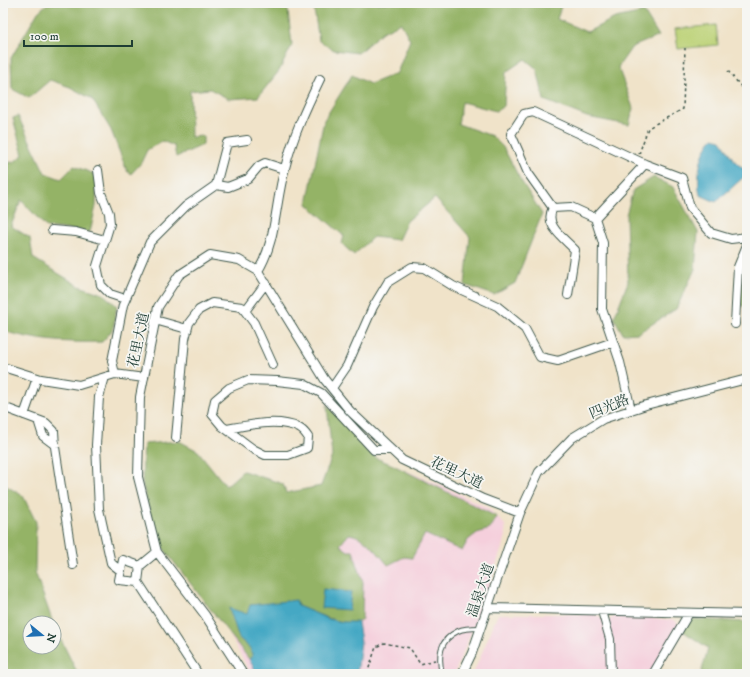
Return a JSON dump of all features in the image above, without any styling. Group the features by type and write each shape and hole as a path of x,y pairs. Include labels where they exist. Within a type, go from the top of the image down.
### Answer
{"street":[{"path":"258,271 267,253 277,213 284,169 299,123 320,79"},
{"path":"554,208 528,173 511,134 524,114 533,112 637,161 682,178 690,208 711,233 731,239 747,238"},
{"path":"115,374 112,361 125,299 150,242 186,206 216,185 227,144 247,140"},
{"path":"216,185 228,187 248,179 259,166 265,163 284,169"},
{"path":"595,218 645,164"},
{"path":"98,170 101,193 110,219 110,224 97,266 101,285 110,294 125,299"},
{"path":"568,295 575,250 552,226 550,213 554,208 571,207 595,218 603,243 602,309 620,362 631,410"},
{"path":"52,230 76,232 105,240"},
{"path":"735,324 738,266 747,245"},
{"name":"花里大道","path":"243,674 205,615 157,552 138,477 140,397 158,307 179,275 210,255 239,260 258,271 332,388 350,411 402,460 483,498 520,513"},
{"path":"332,388 347,366 373,307 388,282 412,267 424,268 454,286 497,306 525,329 540,357 558,361 613,342"},
{"path":"245,311 266,283"},
{"path":"176,438 185,339 189,323 199,310 212,303 242,307 254,323 273,365"},
{"path":"155,320 187,329"},
{"path":"3,367 37,378 78,385 115,374 144,378"},
{"path":"105,377 99,397 96,445 99,509 111,563 121,571"},
{"path":"24,415 37,378"},
{"name":"四光路","path":"520,513 538,472 572,438 603,419 747,379"},
{"path":"227,429 260,424 283,424 300,429 308,437 306,448 288,455 265,455 252,449 227,429 212,414 215,400 229,388 248,380 304,384 321,394 374,450 391,450"},
{"path":"3,407 46,423 54,431 73,565"},
{"name":"温泉大道","path":"462,674 481,628 520,513"},
{"path":"157,552 140,566 138,582 198,674"},
{"path":"138,582 119,580 123,560 140,566"},
{"path":"488,608 747,614"},
{"path":"602,611 610,639 611,674"},
{"path":"653,674 689,613"}],"lane":[{"path":"442,674 439,659 444,642 459,630 481,628"}],"path":[{"path":"637,161 648,128 683,109 685,48"},
{"path":"728,71 744,90 747,90"},
{"path":"366,674 376,647 384,643 410,648 420,664 439,659"}],"shaded area":[{"path":"179,441 198,451 226,486 243,471 283,484 286,493 321,486 366,449 376,458 447,488 488,508 505,525 506,536 481,609 454,674 251,674 227,630 156,539 144,444"},
{"path":"498,614 594,614 608,621 617,615 675,620 683,631 655,674 473,674"}],"green space":[{"path":"48,3 287,3 292,45 279,71 258,97 229,99 210,89 190,91 191,137 203,136 203,145 176,157 174,146 162,141 147,150 141,163 131,174 127,171 111,130 92,99 70,87 50,80 29,98 12,89 11,58 38,12"},
{"path":"313,3 562,3 557,19 587,32 615,18 644,12 659,36 632,47 618,67 633,108 629,125 587,117 544,100 537,69 525,59 506,72 504,106 496,111 462,102 458,124 492,136 503,147 520,179 542,214 515,283 494,295 465,285 470,237 435,198 407,221 398,240 373,237 354,255 342,244 344,236 307,204 324,120 352,75 370,84 397,73 410,40 401,23 382,32 358,53 334,50 319,41"},
{"path":"716,25 718,45 678,49 675,29"},
{"path":"18,116 45,173 61,179 74,166 97,175 96,206 90,232 46,227 21,200 11,226 30,238 33,258 79,286 103,294 117,306 113,329 102,342 52,341 3,331 3,163 14,162 23,155 13,118"},
{"path":"654,177 673,187 698,232 695,269 676,309 638,333 623,334 614,318 628,282 626,215 633,190"},
{"path":"747,259 747,308 739,304"},
{"path":"327,405 366,449 376,458 497,517 490,529 477,533 468,540 462,551 425,534 412,558 404,557 388,565 365,541 355,535 349,534 340,545 348,551 353,551 363,582 362,619 356,622 349,622 331,619 298,606 296,601 251,605 239,638 250,648 253,656 249,659 156,539 142,482 144,444 179,441 198,451 226,486 243,471 283,484 286,493 321,486 332,456"},
{"path":"3,484 23,496 36,522 35,572 50,615 22,615 22,655 62,655 62,642 78,674 3,674"},
{"path":"692,619 747,622 747,674 701,674 708,648 683,631"}],"water":[{"path":"713,138 721,140 733,159 743,168 746,175 716,202 700,195 699,188 699,173 702,157"},
{"path":"323,589 351,592 349,610 321,608"},
{"path":"296,600 298,606 329,619 343,622 358,622 361,642 357,674 257,674 249,659 253,656 250,648 239,638 229,608 247,614 250,605"}]}
